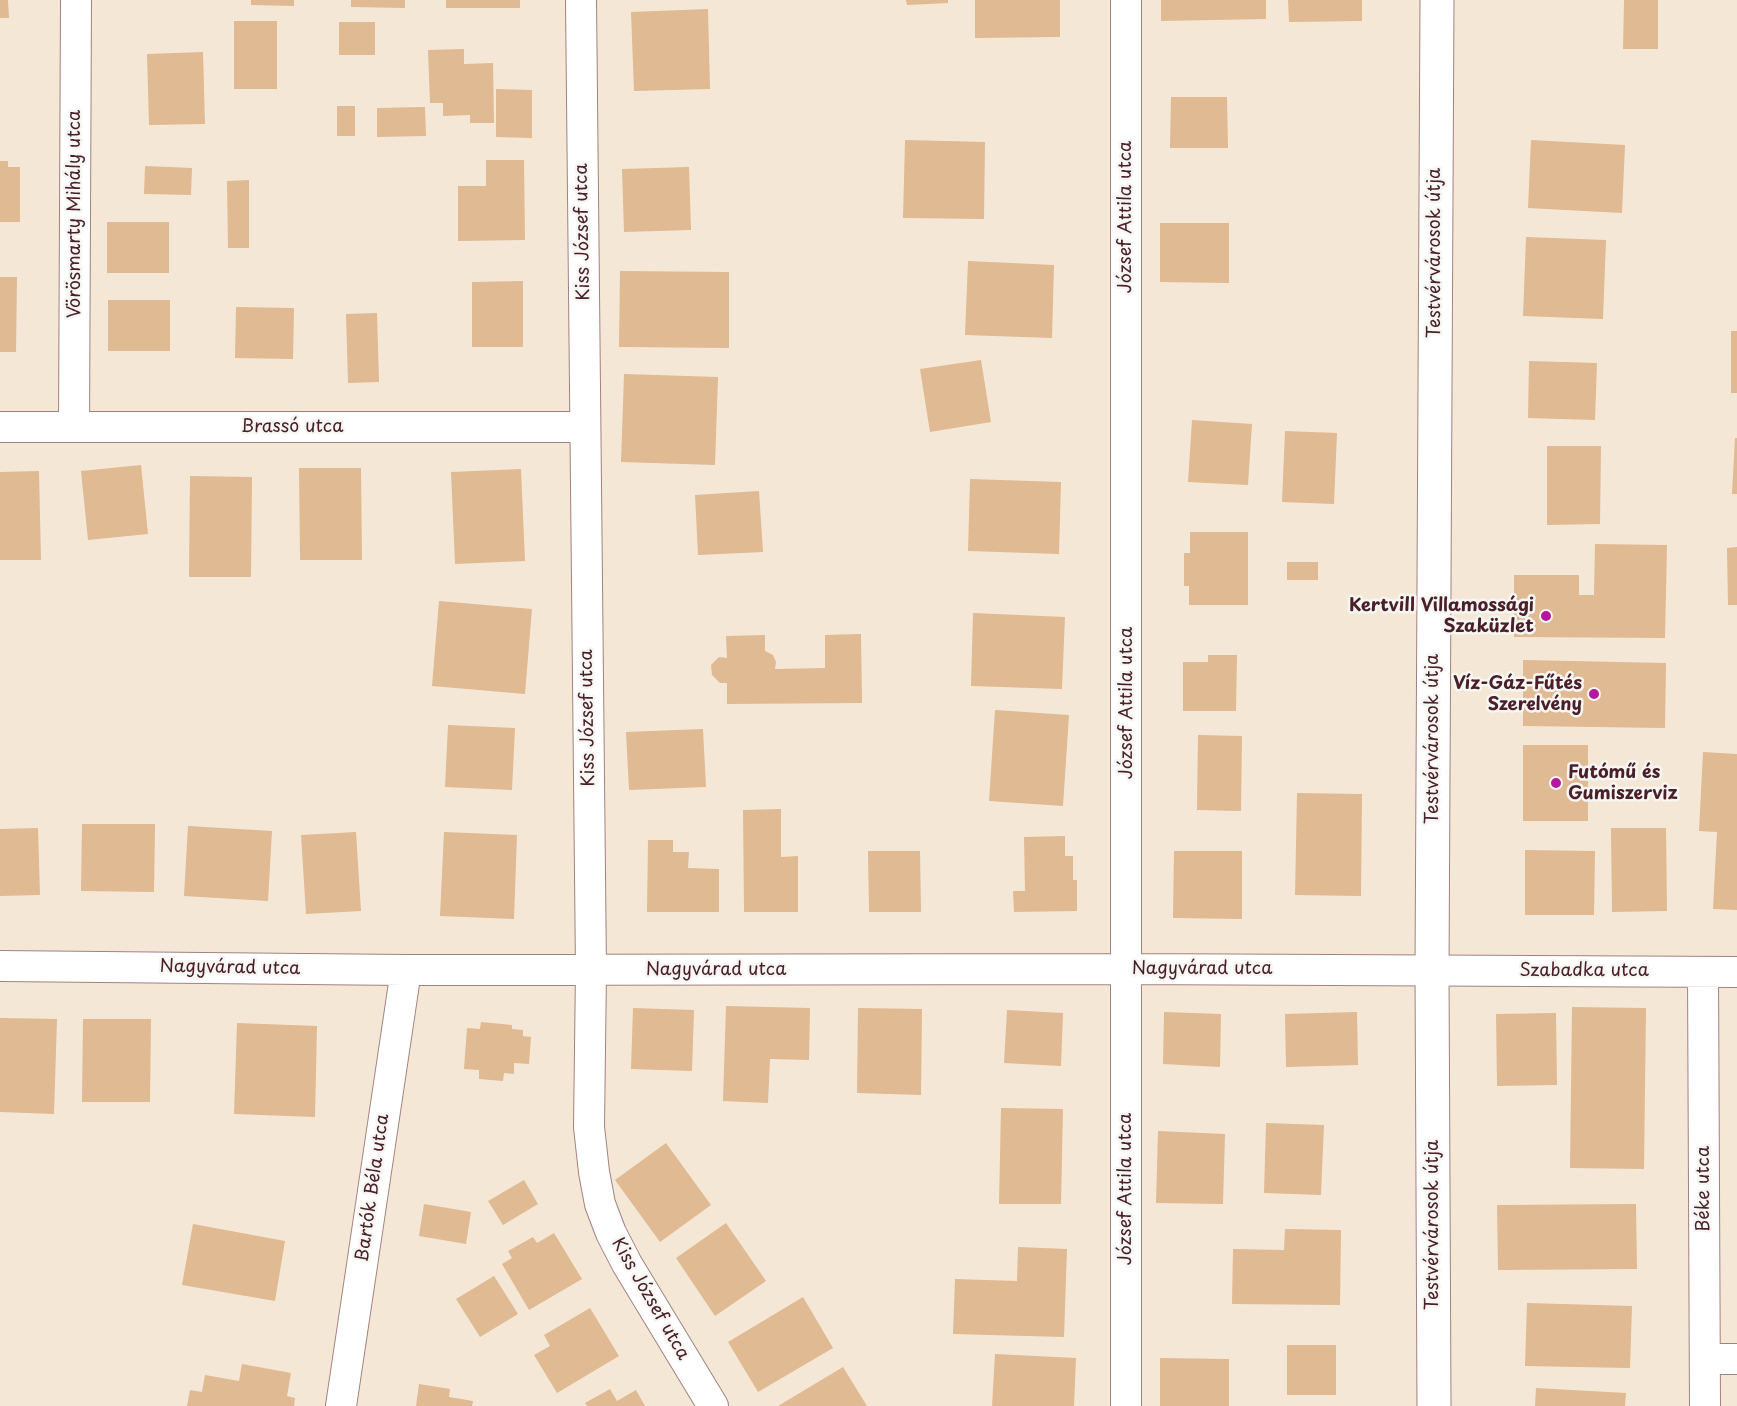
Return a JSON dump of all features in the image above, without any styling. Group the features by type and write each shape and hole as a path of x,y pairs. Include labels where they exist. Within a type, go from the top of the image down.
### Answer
{"street":[{"name":"Vörösmarty Mihály utca","path":"74,427 76,0"},
{"name":"Kiss József utca","path":"581,0 591,970 589,1127 600,1204 627,1264 713,1406"},
{"name":"József Attila utca","path":"1126,0 1126,1406"},
{"name":"Testvérvárosok útja","path":"1434,1406 1432,970 1437,0"},
{"name":"Brassó utca","path":"0,427 585,427"},
{"name":"Nagyvárad utca","path":"0,966 406,970 1432,970"},
{"name":"Bartók Béla utca","path":"340,1406 406,970"},
{"name":"Szabadka utca","path":"1432,970 1737,972"},
{"name":"Béke utca","path":"1702,972 1705,1406"},
{"path":"1705,1359 1737,1359"}],"building":[{"path":"0,0 8,0 9,18 0,18"},
{"path":"251,0 294,0 294,6 251,5"},
{"path":"351,0 405,0 405,8 351,7"},
{"path":"446,0 520,0 520,8 446,8"},
{"path":"906,0 948,0 948,3 907,5"},
{"path":"975,0 1060,0 1060,37 975,38"},
{"path":"1161,0 1266,0 1266,19 1161,21"},
{"path":"1288,0 1362,0 1362,21 1289,22"},
{"path":"1624,0 1658,0 1658,49 1623,49"},
{"path":"708,9 710,89 634,91 631,12"},
{"path":"234,21 277,21 277,89 234,89"},
{"path":"339,22 375,22 375,55 339,55"},
{"path":"464,49 464,64 493,63 494,123 470,123 470,115 443,116 443,103 430,103 428,50"},
{"path":"203,52 205,124 149,125 147,54"},
{"path":"496,89 532,90 532,138 496,137"},
{"path":"1171,97 1227,97 1228,148 1170,148"},
{"path":"337,106 355,106 355,136 337,136"},
{"path":"425,107 426,136 377,137 377,108"},
{"path":"905,140 985,142 984,219 903,218"},
{"path":"1531,140 1625,145 1622,213 1528,208"},
{"path":"486,160 524,160 525,240 458,241 458,186 486,186"},
{"path":"0,161 8,161 8,167 20,167 20,222 0,222"},
{"path":"145,166 192,168 191,195 144,194"},
{"path":"689,167 691,230 624,232 622,169"},
{"path":"249,180 249,248 228,248 227,181"},
{"path":"107,222 169,222 169,273 107,273"},
{"path":"1160,223 1229,223 1229,283 1160,282"},
{"path":"1526,237 1606,240 1603,319 1523,316"},
{"path":"968,261 1054,265 1052,338 965,335"},
{"path":"620,271 729,272 729,348 619,347"},
{"path":"0,277 17,277 16,352 0,352"},
{"path":"523,281 523,347 472,347 472,282"},
{"path":"108,300 170,300 170,351 108,351"},
{"path":"236,307 294,308 293,359 235,358"},
{"path":"377,313 379,382 348,383 346,314"},
{"path":"1731,331 1737,331 1737,393 1731,393"},
{"path":"981,360 991,422 930,432 920,369"},
{"path":"1529,361 1597,363 1595,420 1528,418"},
{"path":"624,374 718,377 715,465 621,462"},
{"path":"1192,420 1252,424 1248,485 1188,482"},
{"path":"1285,431 1337,433 1334,504 1282,502"},
{"path":"1735,438 1737,438 1737,494 1732,494"},
{"path":"1547,446 1601,446 1600,524 1547,525"},
{"path":"141,465 148,534 88,540 81,471"},
{"path":"299,468 361,468 362,560 300,560"},
{"path":"521,469 525,561 455,564 451,472"},
{"path":"39,471 41,560 0,560 0,472"},
{"path":"190,476 252,477 251,577 189,577"},
{"path":"970,479 1061,482 1059,554 968,551"},
{"path":"759,491 763,552 698,555 695,495"},
{"path":"1190,532 1248,532 1248,605 1189,605 1189,586 1184,586 1184,553 1190,553"},
{"path":"1595,544 1667,545 1665,638 1514,637 1514,575 1579,575 1579,595 1594,595"},
{"path":"1737,547 1737,605 1728,605 1727,548"},
{"path":"1287,562 1318,562 1318,580 1287,580"},
{"path":"439,601 532,609 525,694 432,686"},
{"path":"973,613 1065,617 1062,689 971,686"},
{"path":"861,634 862,703 727,704 727,683 720,683 712,675 711,665 719,657 727,658 726,636 765,635 765,651 773,655 776,662 775,669 825,668 825,635"},
{"path":"1208,655 1237,655 1236,711 1183,711 1183,662 1208,662"},
{"name":"Víz-Gáz-Fűtés Szerelvény","path":"1523,660 1666,663 1665,728 1523,726"},
{"path":"995,710 1069,715 1063,806 989,801"},
{"path":"448,725 515,728 512,790 445,787"},
{"path":"703,729 706,787 629,790 626,732"},
{"path":"1198,735 1242,736 1241,811 1197,810"},
{"name":"Futómű és Gumiszerviz","path":"1523,745 1588,745 1588,821 1523,821"},
{"path":"1703,752 1737,754 1737,910 1713,909 1717,832 1699,831"},
{"path":"1297,793 1362,794 1361,896 1295,895"},
{"path":"781,809 781,857 798,856 798,912 744,912 743,810"},
{"path":"82,824 155,824 154,892 81,891"},
{"path":"188,826 272,831 268,901 184,896"},
{"path":"38,828 40,895 0,896 0,829"},
{"path":"1611,828 1666,828 1667,911 1612,912"},
{"path":"356,832 361,911 306,914 301,835"},
{"path":"444,832 517,835 514,919 440,916"},
{"path":"1065,836 1065,856 1073,856 1073,880 1077,880 1077,911 1014,912 1013,891 1025,891 1024,837"},
{"path":"648,840 673,840 673,852 689,852 688,868 719,869 719,912 647,912"},
{"path":"1525,850 1595,851 1594,915 1525,915"},
{"path":"868,851 920,851 921,912 869,912"},
{"path":"1174,851 1242,851 1242,919 1173,918"},
{"path":"726,1006 810,1008 809,1060 770,1059 768,1103 723,1101"},
{"path":"1572,1007 1646,1008 1644,1169 1570,1168"},
{"path":"633,1008 694,1010 692,1071 631,1069"},
{"path":"858,1008 922,1009 921,1095 857,1093"},
{"path":"1007,1010 1063,1013 1061,1066 1004,1063"},
{"path":"1164,1012 1221,1014 1220,1067 1163,1064"},
{"path":"1357,1012 1358,1065 1286,1067 1285,1014"},
{"path":"1556,1013 1557,1085 1497,1086 1496,1014"},
{"path":"0,1018 57,1019 54,1114 0,1112"},
{"path":"83,1019 151,1019 150,1102 82,1102"},
{"path":"481,1022 512,1025 512,1029 523,1030 523,1036 531,1037 529,1064 514,1063 514,1074 504,1073 503,1081 479,1079 479,1070 464,1069 467,1028 480,1029"},
{"path":"237,1023 317,1026 315,1117 234,1114"},
{"path":"1001,1108 1063,1109 1061,1204 999,1204"},
{"path":"1266,1123 1324,1125 1321,1195 1264,1193"},
{"path":"1158,1131 1225,1134 1223,1204 1156,1203"},
{"path":"666,1143 711,1205 660,1242 615,1180"},
{"path":"524,1180 538,1204 503,1225 488,1201"},
{"path":"424,1204 471,1212 466,1244 419,1236"},
{"path":"1636,1204 1637,1269 1498,1270 1497,1205"},
{"path":"726,1223 766,1281 715,1316 676,1258"},
{"path":"193,1224 285,1241 275,1301 182,1285"},
{"path":"1285,1229 1341,1230 1340,1305 1232,1304 1233,1249 1284,1250"},
{"path":"554,1233 582,1279 529,1310 502,1264 512,1258 508,1251 533,1237 537,1243"},
{"path":"1018,1247 1067,1249 1064,1337 953,1334 955,1279 1017,1281"},
{"path":"494,1276 518,1314 480,1337 456,1299"},
{"path":"803,1297 833,1348 758,1392 728,1342"},
{"path":"1527,1303 1632,1306 1630,1368 1525,1366"},
{"path":"590,1308 619,1356 557,1393 534,1355 550,1346 544,1335"},
{"path":"1287,1345 1336,1345 1336,1395 1287,1395"},
{"path":"995,1354 1076,1358 1074,1406 992,1406"},
{"path":"1160,1358 1229,1359 1229,1406 1160,1406"},
{"path":"242,1364 291,1373 287,1396 295,1398 294,1406 187,1406 190,1390 202,1392 205,1375 239,1381"},
{"path":"843,1367 867,1406 778,1406"},
{"path":"419,1384 450,1389 449,1397 473,1401 472,1406 416,1406"},
{"path":"1536,1388 1626,1393 1625,1406 1535,1406"},
{"path":"610,1389 617,1401 636,1390 645,1406 587,1406 585,1403"}],"place":[{"name":"Kertvill Villamossági Szaküzlet","path":"1546,616"},
{"name":"Víz-Gáz-Fűtés Szerelvény","path":"1594,694"},
{"name":"Futómű és Gumiszerviz","path":"1556,783"}]}
